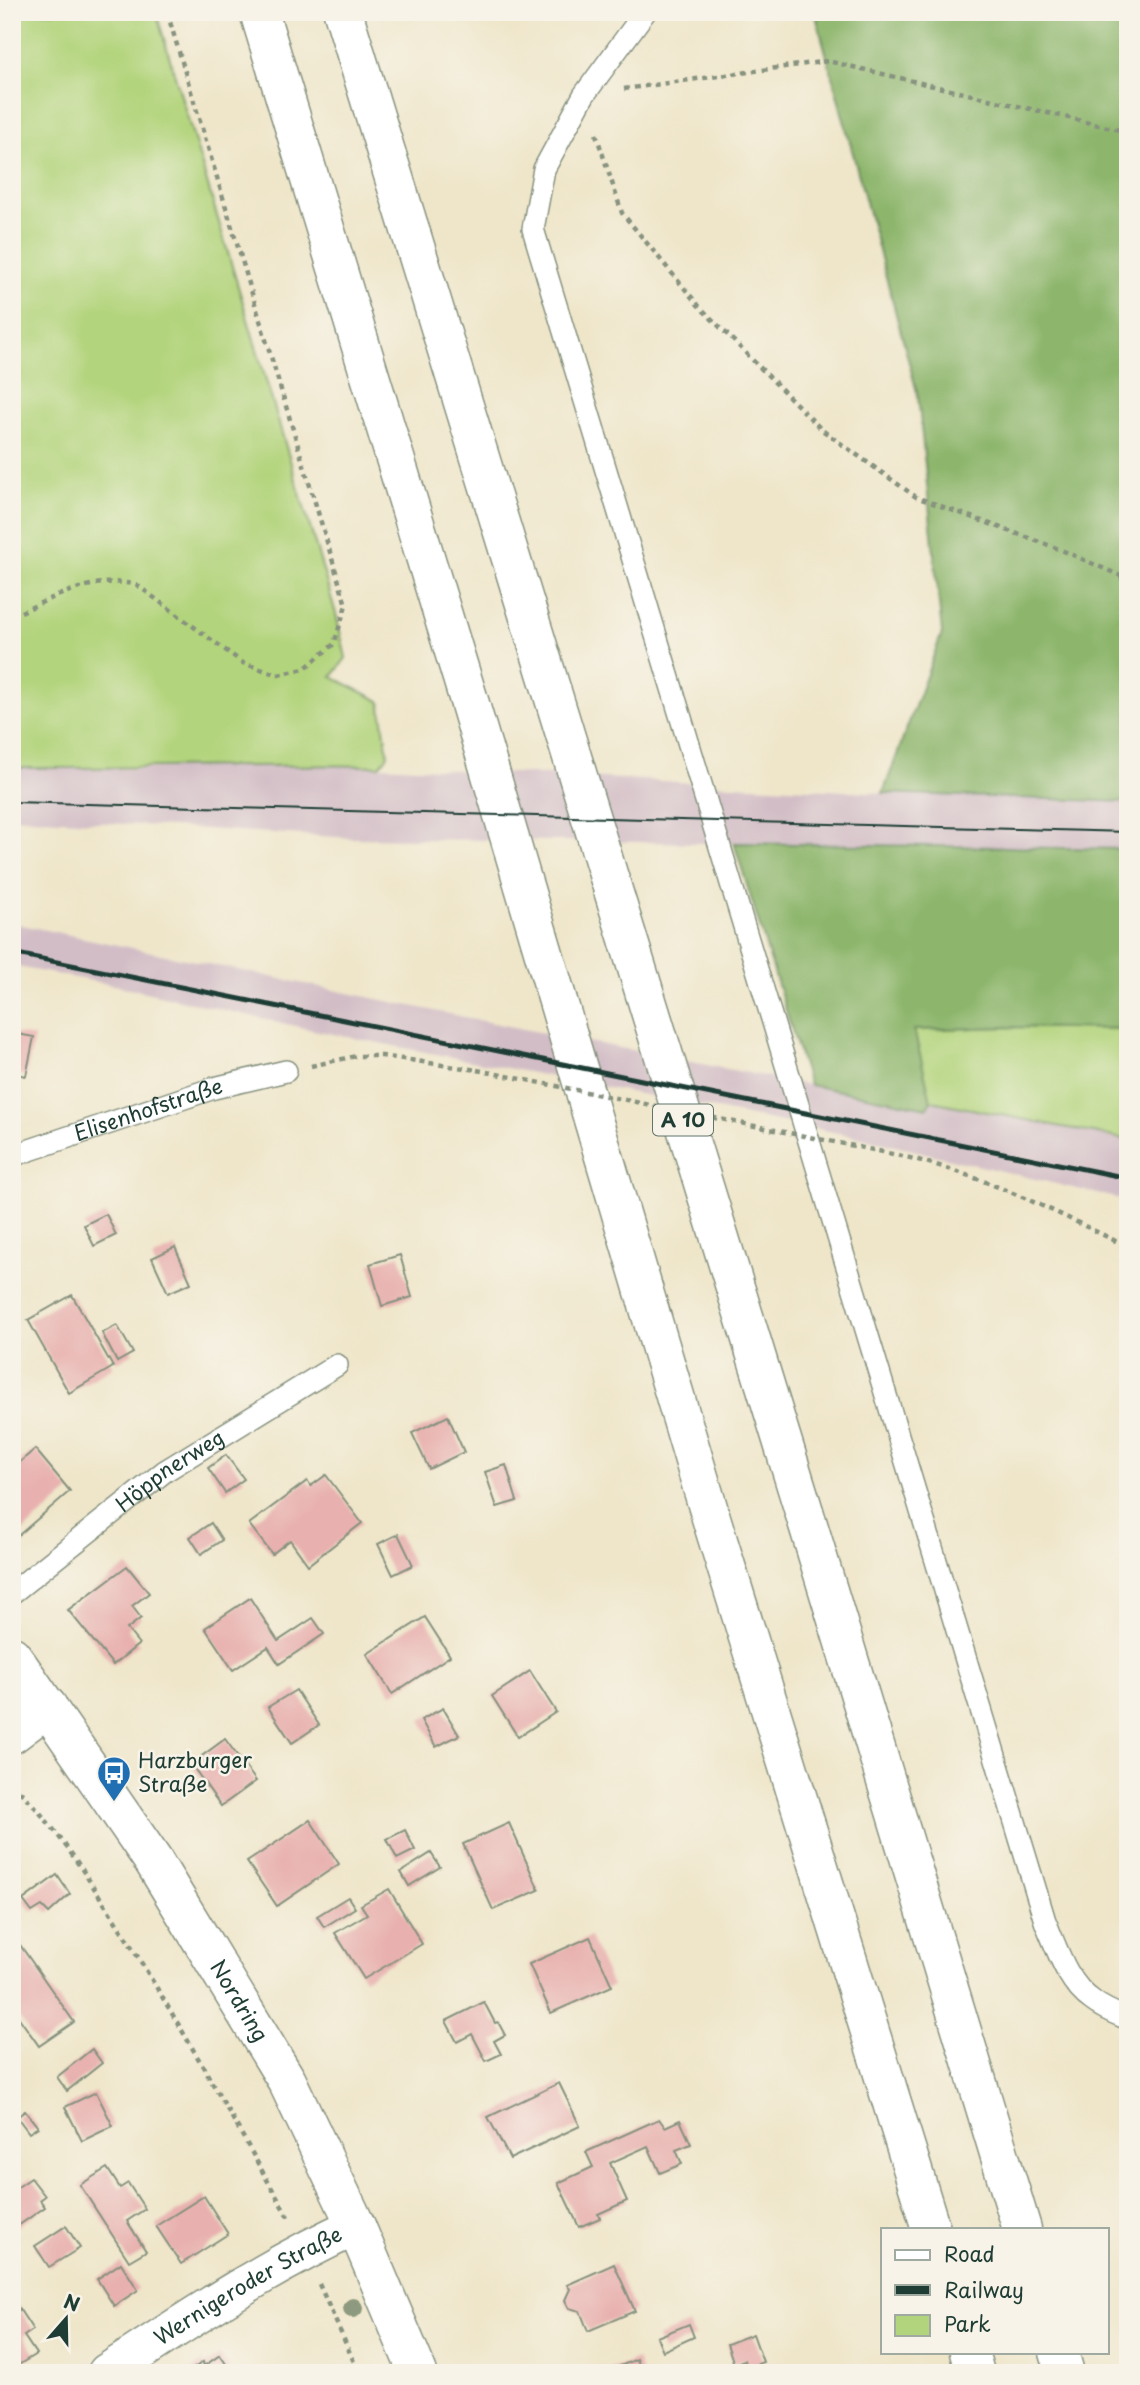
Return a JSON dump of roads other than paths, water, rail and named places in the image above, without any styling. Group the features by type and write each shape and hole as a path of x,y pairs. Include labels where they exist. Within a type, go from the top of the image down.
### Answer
{"main road":[{"path":"259,12 470,704 712,1521 931,2228"},
{"name":"A 10","path":"342,12 1022,2228"},
{"name":"Nordring","path":"12,1657 161,1872 287,2081 356,2226 418,2373"},
{"path":"12,1734 48,1707"},
{"name":"Wernigeroder Straße","path":"107,2373 249,2281 356,2226"},
{"path":"970,2354 975,2373"},
{"path":"1060,2354 1065,2373"}],"lane":[{"path":"645,12 584,95 544,169 533,229 1045,1921 1066,1969 1078,1987 1093,2001 1128,2019"},
{"name":"Elisenhofstraße","path":"12,1156 214,1088 286,1072"},
{"name":"Höppnerweg","path":"12,1593 165,1471 337,1364"}],"tram line":[{"path":"12,802 1128,832"}],"railway":[{"path":"12,953 1128,1178"}],"place":[{"name":"Harzburger Straße","path":"114,1803"}]}
